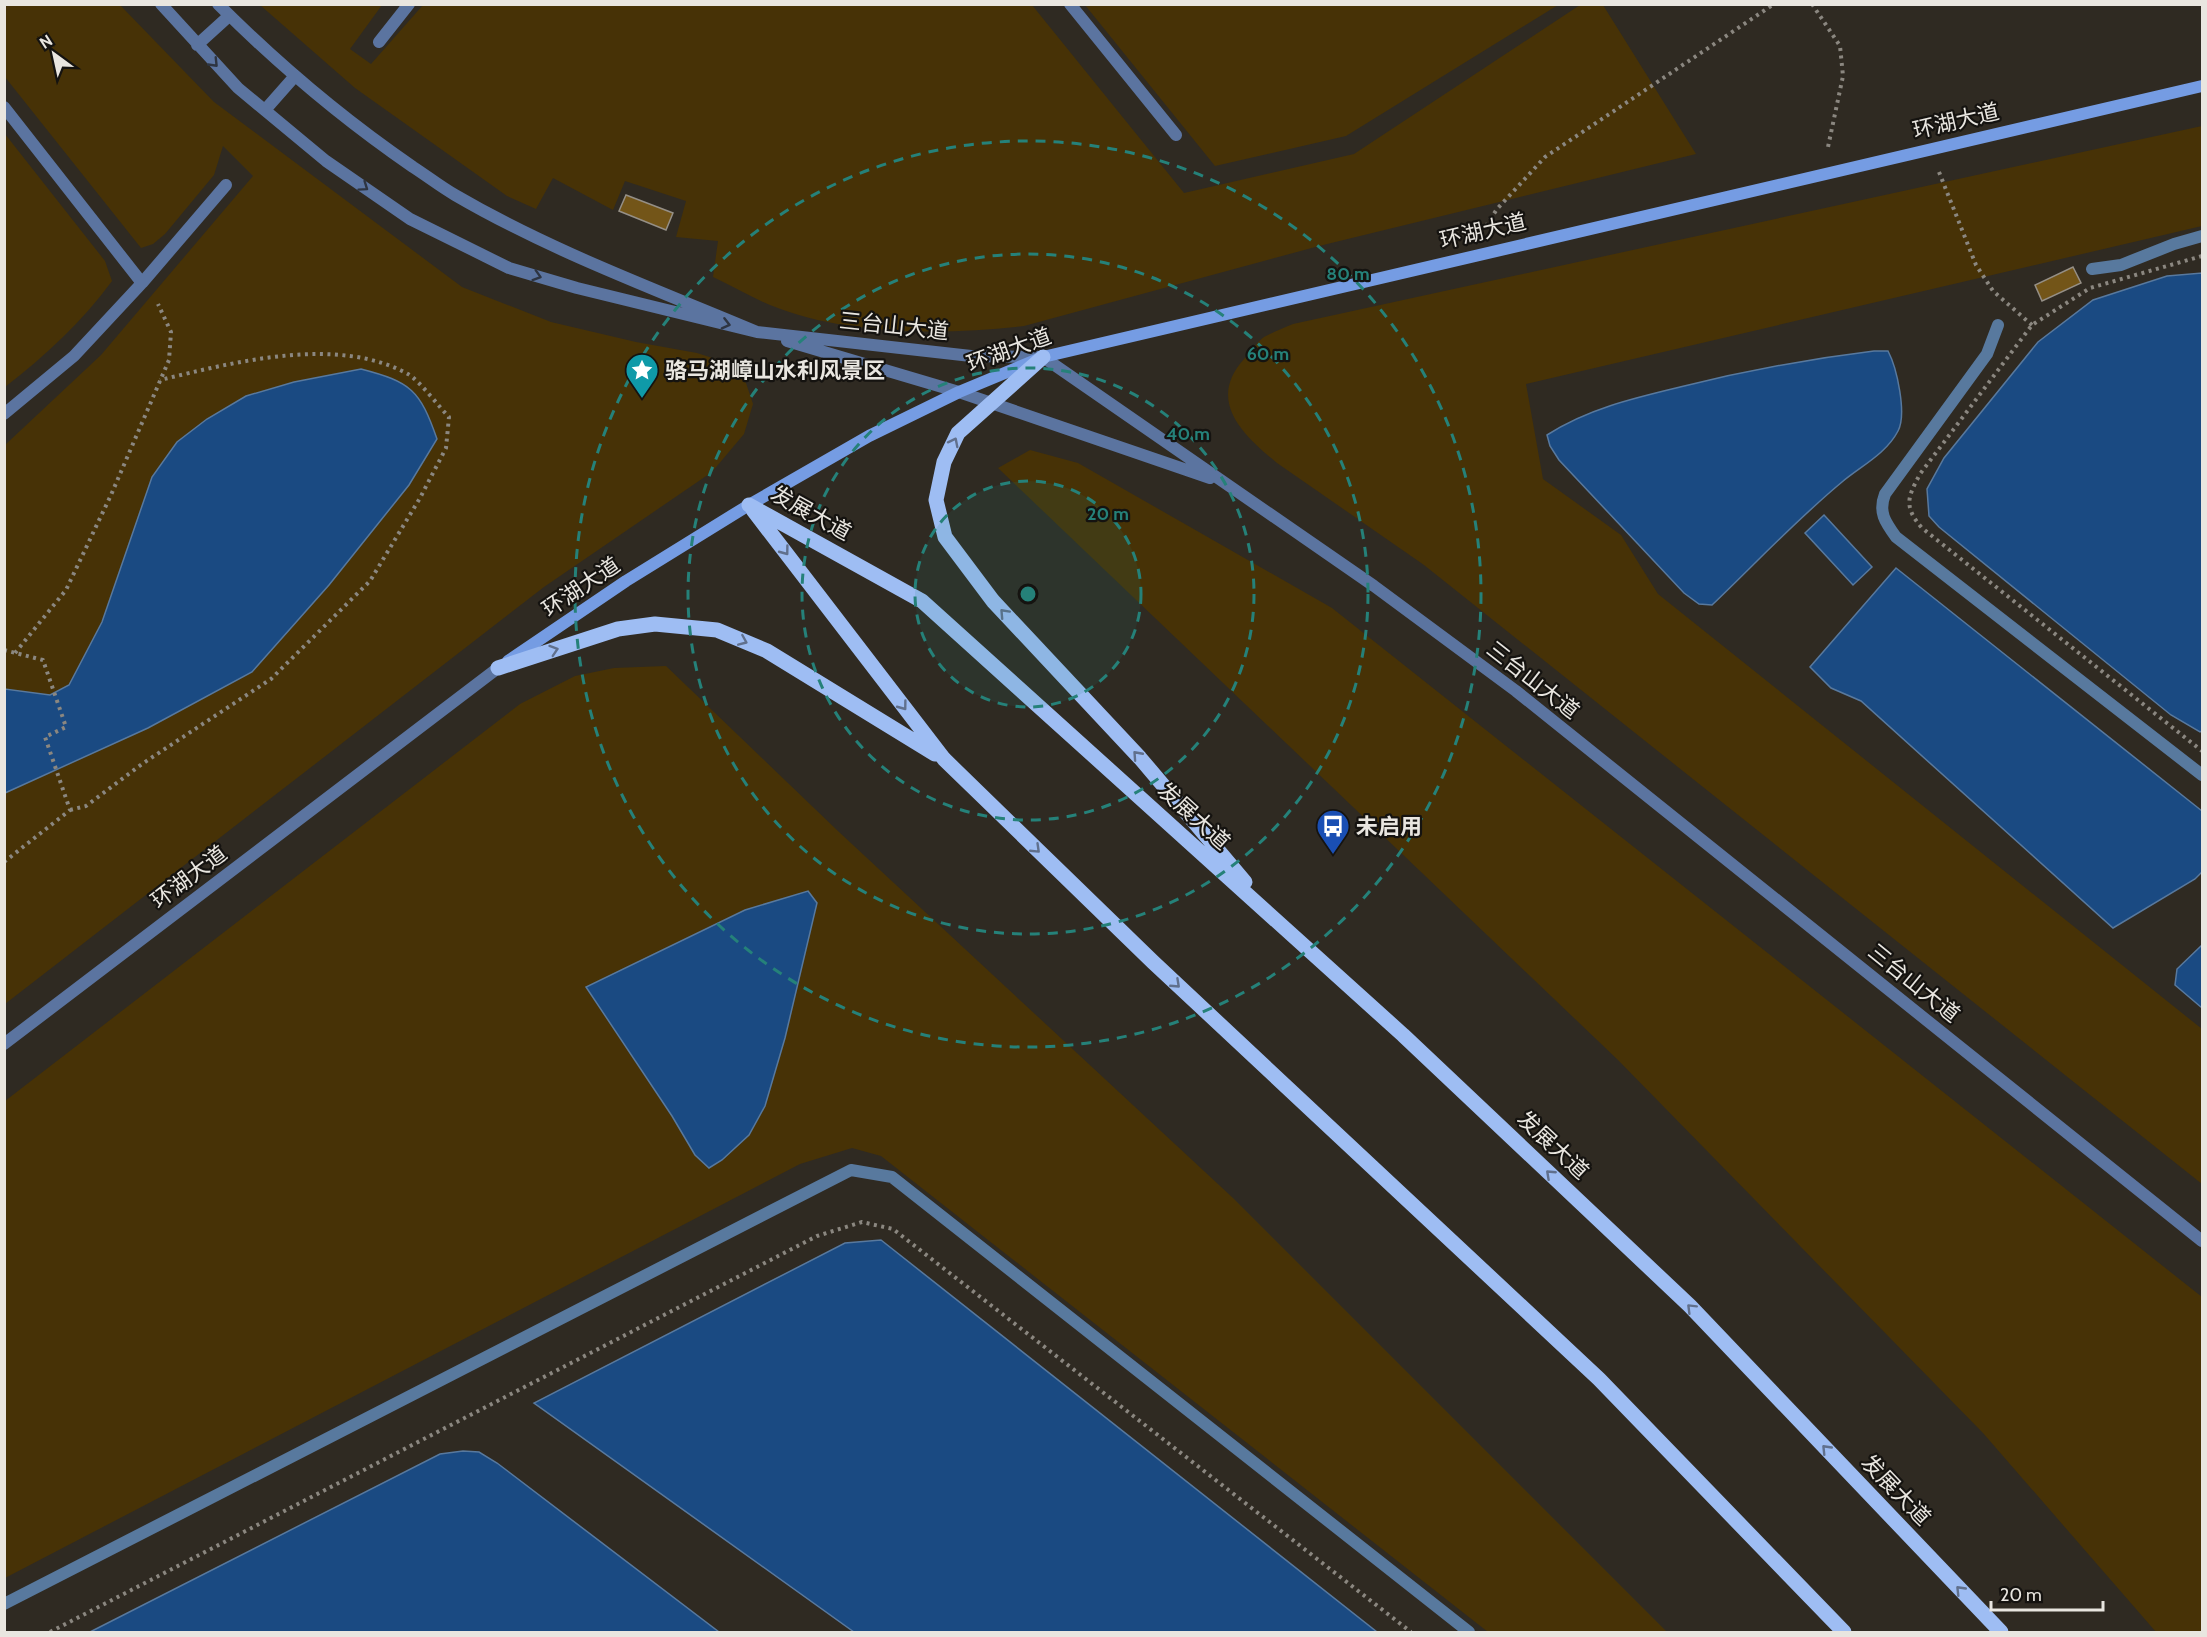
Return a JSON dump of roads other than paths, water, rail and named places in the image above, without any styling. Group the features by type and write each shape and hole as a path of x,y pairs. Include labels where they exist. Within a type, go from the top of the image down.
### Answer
{"main road":[{"name":"环湖大道","path":"498,668 626,581 749,505 869,436 959,392 1043,357 1466,256 2202,86"},
{"path":"1043,357 958,433 944,462 936,500 945,537 993,601 1140,758 1284,928"},
{"name":"发展大道","path":"749,505 944,759 1153,962 1599,1379 1844,1632"},
{"name":"发展大道","path":"749,505 922,601 1403,1035 1690,1306 2001,1632"},
{"path":"498,668 618,629 655,624 717,630 767,651 944,759"}],"street":[{"path":"161,4 238,88 326,161 410,219 509,268 577,288 757,332 959,392 1223,483"},
{"path":"218,4 295,76 379,143 454,195 562,251 757,332"},
{"path":"378,42 409,4"},
{"path":"1070,4 1176,135"},
{"path":"197,45 229,16"},
{"path":"265,110 295,76"},
{"path":"4,107 142,283"},
{"path":"4,414 74,356 142,283 226,185"},
{"name":"三台山大道","path":"757,332 971,356 1043,357 1374,586 1516,691 2202,1241"},
{"name":"环湖大道","path":"4,1044 498,668"}],"water":[{"path":"2202,273 2202,731 2200,732 2171,715 1939,527 1929,516 1927,489 1944,458 2038,342 2093,300 2167,276"},
{"path":"1874,351 1888,351 1895,368 1901,403 1901,423 1893,439 1880,453 1808,511 1712,605 1699,604 1684,593 1559,460 1550,446 1547,435 1562,426 1595,411 1628,400 1752,371"},
{"path":"361,369 392,379 411,390 425,409 437,439 409,485 329,585 252,672 148,728 5,793 5,689 50,695 69,685 102,622 152,477 177,442 207,419 246,396 294,382"},
{"path":"1824,515 1872,567 1853,585 1805,533"},
{"path":"1896,568 2202,811 2202,872 2195,879 2113,928 1861,701 1831,688 1810,667"},
{"path":"808,891 817,903 785,1038 765,1106 749,1135 722,1160 709,1168 695,1155 672,1116 586,987 745,910"},
{"path":"2202,945 2202,1008 2175,985 2177,969"},
{"path":"881,1240 1377,1632 854,1632 534,1403 845,1243"},
{"path":"463,1451 479,1452 497,1463 719,1632 90,1632 440,1454"}],"waterway":[{"path":"2092,269 2121,265 2174,244 2202,236"},
{"path":"1998,325 1987,354 1885,494 1882,506 1886,522 1896,537 2202,775"},
{"path":"4,1604 851,1170 892,1177 1469,1632"}],"place":[{"name":"骆马湖嶂山水利风景区","path":"642,399"},
{"name":"未启用","path":"1333,855"}]}
